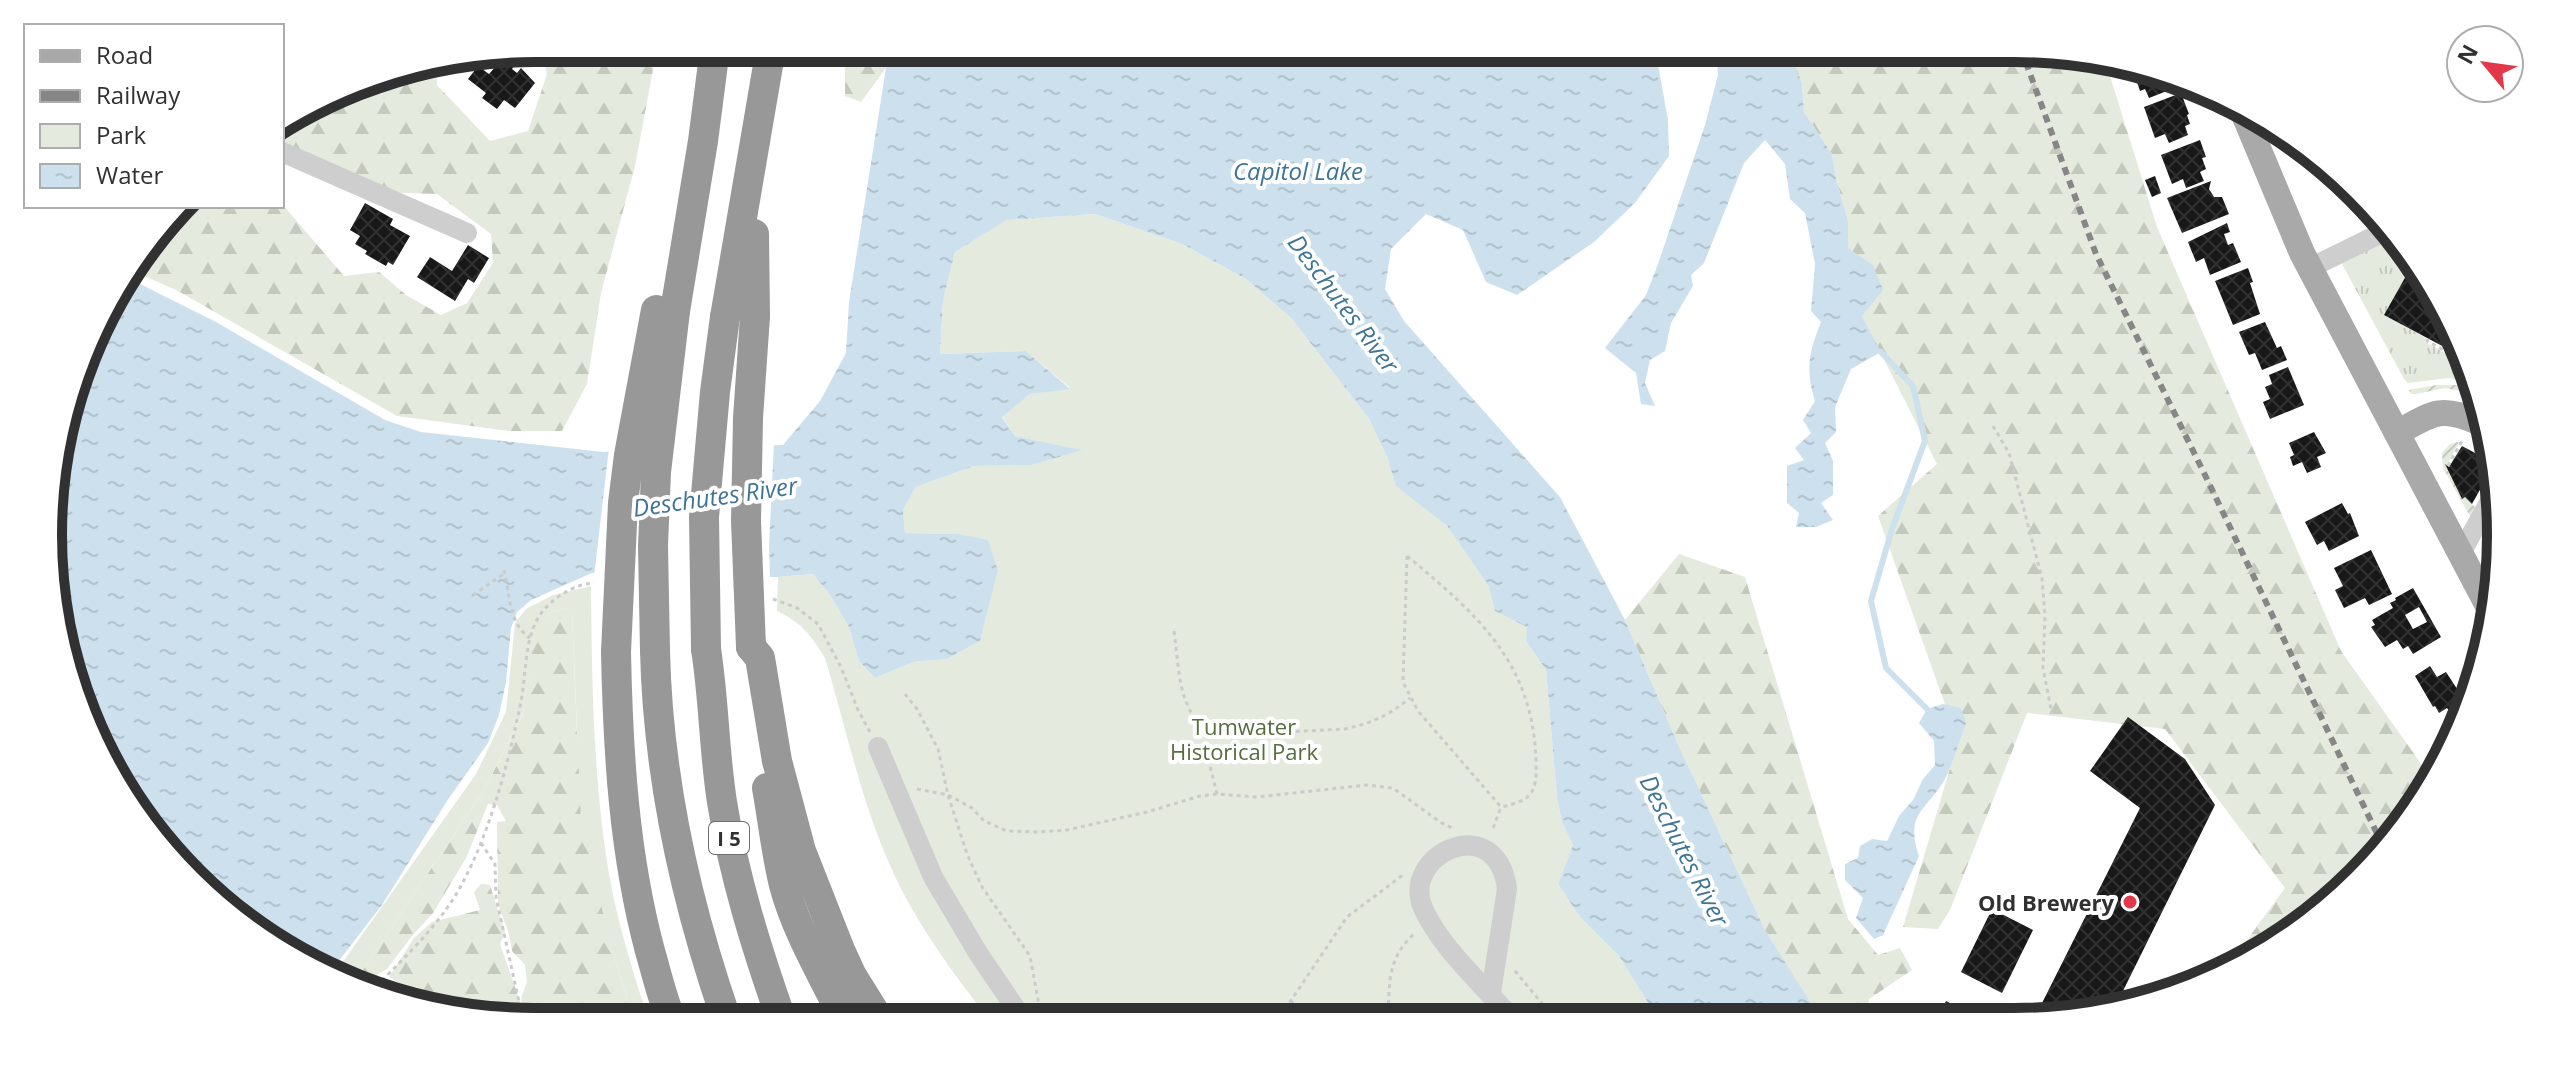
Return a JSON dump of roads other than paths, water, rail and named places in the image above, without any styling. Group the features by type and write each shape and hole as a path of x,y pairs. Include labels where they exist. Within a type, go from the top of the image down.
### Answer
{"highway":[{"path":"666,1008 635,894 623,796 616,652 625,491 645,362 665,310 703,141 713,62"},
{"name":"I 5","path":"769,62 754,156 740,317 715,392 704,517 706,649 722,802 756,947 777,1008"},
{"name":"I 5","path":"665,310 653,546 656,693 664,767 677,840 698,926 723,1008"},
{"path":"740,317 748,418 746,521 751,647 774,839 785,889 817,967 838,1008"},
{"path":"751,647 760,658 780,772 810,879 852,976 872,1008"}],"main road":[{"path":"2248,124 2310,268 2460,555 2484,590"},
{"path":"2397,433 2428,416 2445,412 2471,431"}],"street":[{"path":"284,153 467,233"},
{"path":"2310,268 2377,232"},
{"path":"2460,555 2486,508"},
{"path":"878,747 933,877 978,953 1025,1008"},
{"path":"1491,993 1507,889 1505,874 1488,850 1456,846 1439,853 1427,866 1421,904 1433,926 1503,1008"}],"water":[{"name":"Capitol Lake","path":"888,62 1658,62 1668,120 1669,156 1635,203 1594,242 1517,295 1486,282 1463,230 1426,214 1391,249 1385,289 1404,321 1560,497 1625,620 1677,742 1765,930 1814,1008 1651,1008 1619,956 1580,917 1558,884 1573,845 1562,823 1557,798 1546,670 1526,641 1527,627 1495,611 1488,585 1447,526 1396,486 1388,459 1369,419 1292,319 1246,279 1182,244 1095,214 1007,220 955,252 943,301 940,354 1026,351 1070,389 1030,394 1002,417 1015,436 1082,450 1032,465 974,466 916,487 903,510 905,533 958,534 988,540 998,571 980,641 947,659 913,662 875,678 859,661 849,627 813,574 778,577 592,573 531,600 517,612 511,628 506,682 499,715 488,743 447,801 382,905 337,964 298,945 247,910 179,847 125,772 98,716 71,627 63,566 66,473 78,413 98,354 136,282 216,322 385,420 421,432 603,452 783,445 820,401 846,353 849,302"},
{"path":"1717,62 1793,62 1802,83 1804,112 1832,154 1848,220 1848,248 1873,265 1883,290 1862,316 1881,352 1851,369 1835,407 1836,432 1825,443 1833,461 1833,495 1821,503 1833,520 1816,527 1796,527 1799,513 1787,503 1787,466 1804,460 1795,448 1811,433 1803,420 1815,401 1810,361 1821,322 1811,311 1815,264 1805,213 1790,199 1785,164 1765,140 1744,163 1704,263 1691,275 1693,286 1671,323 1665,351 1650,360 1645,383 1655,406 1641,404 1636,373 1605,348 1646,295 1705,125 1718,75"},
{"path":"1943,704 1961,708 1966,723 1946,777 1916,820 1915,841 1919,856 1883,935 1874,939 1856,918 1863,898 1845,880 1845,864 1858,858 1860,846 1872,839 1887,841 1899,816 1935,765 1934,741 1919,723 1927,709"}],"waterway":[{"path":"1881,352 1913,386 1925,441 1892,529 1871,601 1886,668 1927,709"}],"railway":[{"path":"2026,62 2096,254 2378,836"}],"place":[{"name":"Old Brewery","path":"2130,902"}],"water label":[{"name":"Deschutes River","path":"1344,303"},
{"name":"Deschutes River","path":"715,496"},
{"name":"Deschutes River","path":"1685,850"}],"park label":[{"name":"Tumwater Historical Park","path":"1244,738"}]}
